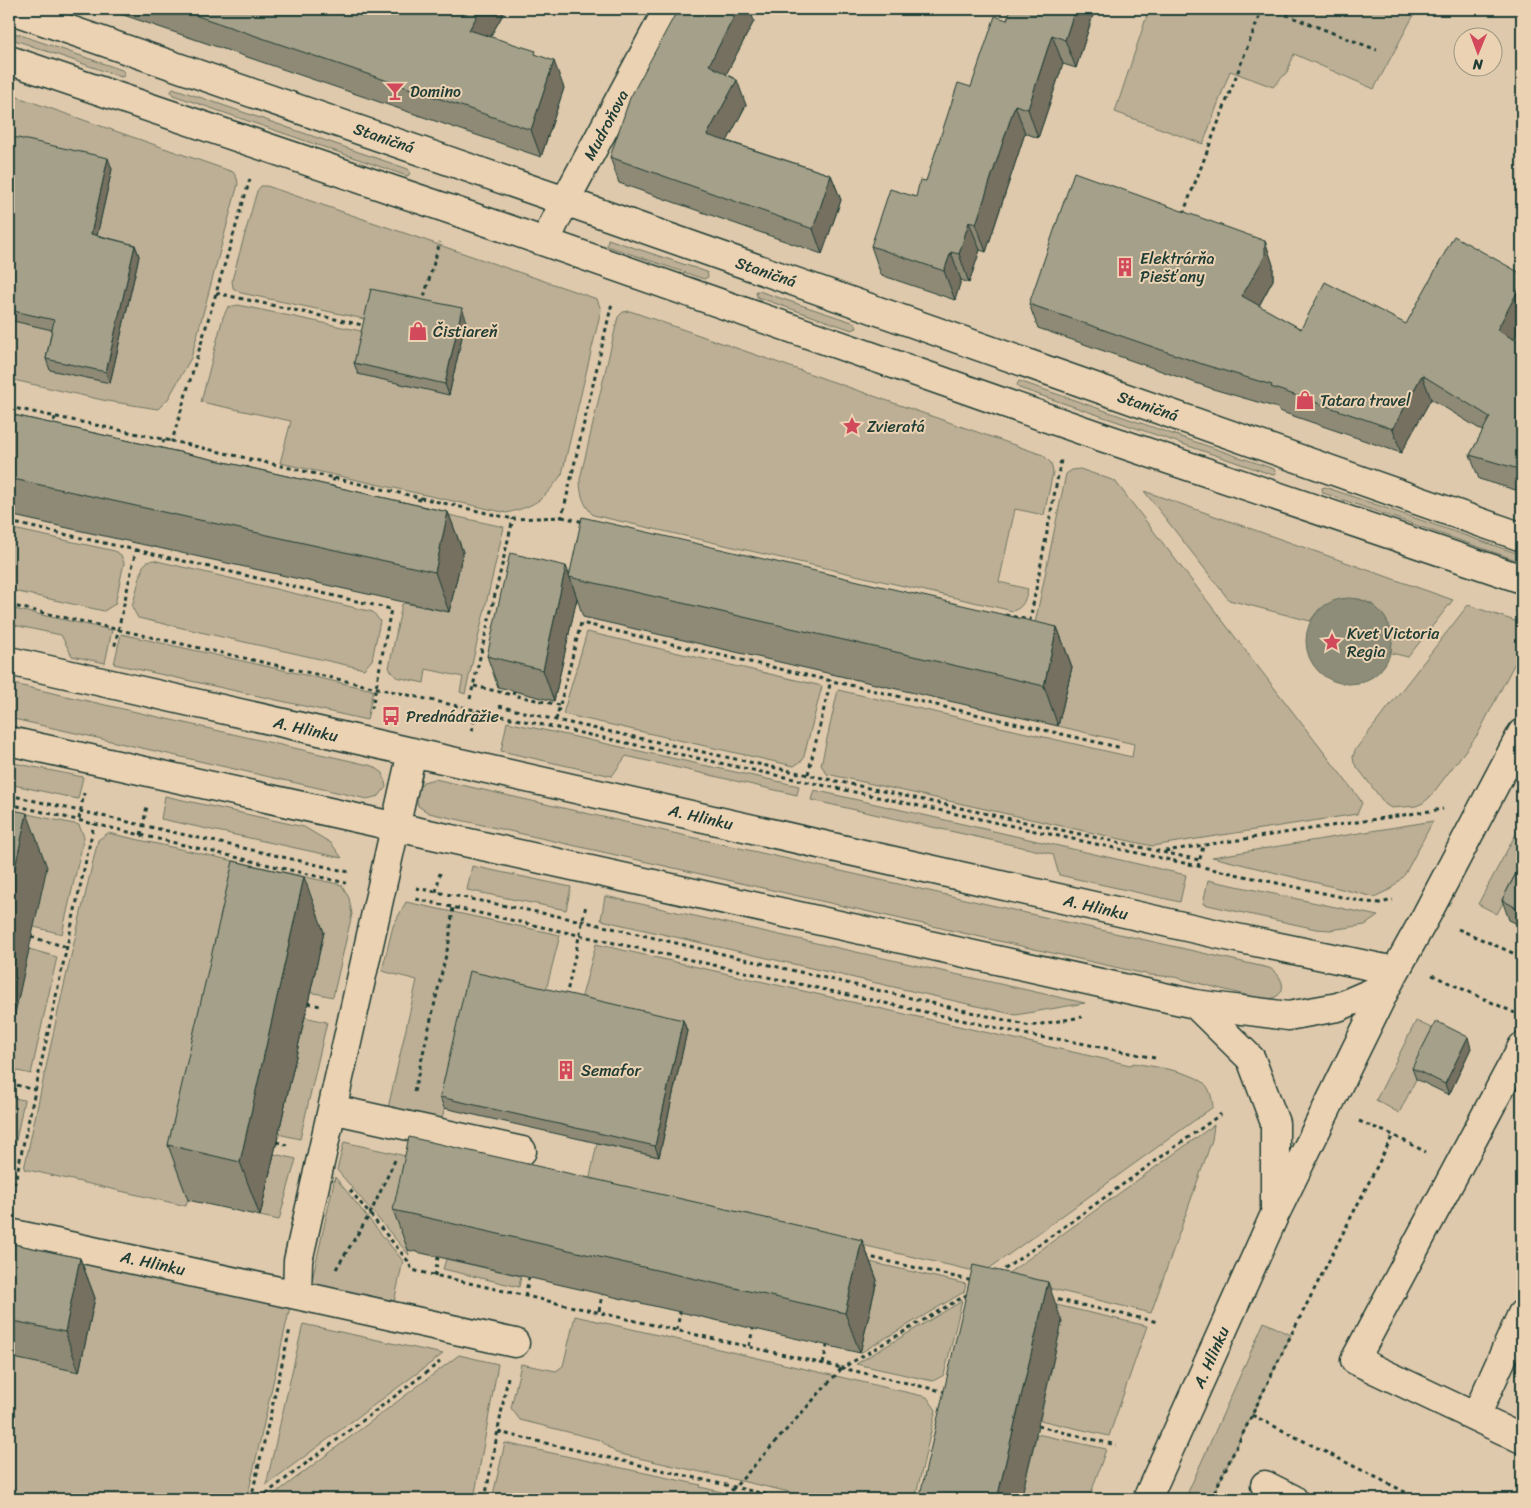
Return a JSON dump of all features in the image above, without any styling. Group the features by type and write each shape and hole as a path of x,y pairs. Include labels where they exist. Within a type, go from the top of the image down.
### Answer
{"street":[{"name":"Staničná","path":"9,9 565,201 1522,538"},
{"name":"Mudroňova","path":"545,242 668,9"},
{"path":"9,60 545,242 1099,436 1522,579"},
{"name":"A. Hlinku","path":"9,661 1222,935 1391,978"},
{"name":"A. Hlinku","path":"1148,1499 1275,1214 1391,978 1426,916 1522,733"},
{"path":"9,741 1195,1004 1288,1016 1338,1007 1391,978"},
{"path":"297,1295 298,1261 412,752"},
{"name":"A. Hlinku","path":"1195,1004 1251,1059 1275,1123 1275,1214"},
{"path":"1522,1047 1355,1360 1522,1438"},
{"path":"332,1109 522,1151"},
{"name":"A. Hlinku","path":"9,1220 297,1295 515,1343"},
{"path":"1476,1416 1522,1314"},
{"path":"1266,1485 1293,1499"}],"path":[{"path":"1183,215 1262,9"},
{"path":"1271,9 1378,50"},
{"path":"172,441 252,171"},
{"path":"420,309 441,236"},
{"path":"216,293 369,326"},
{"path":"562,517 613,297"},
{"path":"9,407 164,439 513,519 562,517 590,523"},
{"path":"52,434 55,417"},
{"path":"160,457 164,439"},
{"path":"1027,629 1063,453"},
{"path":"246,477 250,459"},
{"path":"330,495 334,478"},
{"path":"416,515 419,498"},
{"path":"470,699 513,519"},
{"path":"9,522 391,609 378,679"},
{"path":"113,654 136,550"},
{"path":"9,605 498,715 1365,902 1380,904 1393,900 1399,894"},
{"path":"1000,614 1030,620"},
{"path":"556,720 581,623 1122,748"},
{"path":"808,774 831,680"},
{"path":"474,686 513,693 559,705"},
{"path":"499,706 1199,860"},
{"path":"78,819 85,790"},
{"path":"9,795 383,885 578,935 1028,1035 1065,1040 1155,1058"},
{"path":"141,835 147,803"},
{"path":"9,804 141,835 383,885 436,892 582,921 1030,1026 1083,1016"},
{"path":"1162,851 1446,808"},
{"path":"9,1220 35,1090 94,824"},
{"path":"1198,866 1203,846"},
{"path":"565,1003 593,870"},
{"path":"1457,928 1522,957"},
{"path":"31,937 67,947"},
{"path":"1424,971 1522,1016"},
{"path":"9,1083 35,1090"},
{"path":"992,1278 1221,1114"},
{"path":"1211,1499 1393,1135"},
{"path":"322,1156 408,1261 412,1270 599,1311 947,1392"},
{"path":"864,1256 975,1282"},
{"path":"435,1276 438,1257"},
{"path":"526,1296 529,1278"},
{"path":"722,1499 842,1368 971,1292 969,1302"},
{"path":"599,1311 602,1294"},
{"path":"251,1499 297,1295"},
{"path":"1042,1296 1158,1322"},
{"path":"677,1330 680,1312"},
{"path":"749,1346 753,1329"},
{"path":"485,1499 515,1343"},
{"path":"823,1364 827,1346"},
{"path":"259,1499 447,1357"},
{"path":"945,1402 948,1387"},
{"path":"1252,1415 1419,1499"},
{"path":"1038,1426 1116,1445"},
{"path":"498,1432 786,1499"}],"shaded area":[{"path":"1149,9 1417,9 1374,89 1294,54 1287,72 1273,87 1230,71 1203,144 1115,112"},
{"path":"9,31 122,70 124,76 121,77 9,38"},
{"path":"173,88 408,169 409,175 407,176 173,95 171,92"},
{"path":"9,94 233,172 237,178 238,184 191,358 168,399 158,409 107,401 9,379"},
{"path":"261,186 267,186 597,299 601,310 562,474 545,495 533,504 507,513 280,463 291,421 201,402 223,317 228,307 238,305 366,332 369,320 241,293 233,288 232,280 257,191"},
{"path":"608,239 707,272 708,277 704,279 607,246"},
{"path":"756,291 855,323 857,328 852,330 757,297"},
{"path":"630,311 1043,455 1051,463 1053,472 1044,515 1015,509 999,582 1028,589 1022,605 1013,611 593,515 583,498 580,479 618,317 623,312"},
{"path":"1019,381 1274,469 1276,474 1273,475 1019,388 1017,385"},
{"path":"1080,469 1115,481 1359,798 1362,803 1357,814 1152,846 827,774 821,765 838,690 1132,757 1134,744 1058,726 1072,667 1028,657 1066,474 1072,470"},
{"path":"1325,487 1522,555 1522,562 1323,493 1322,488"},
{"path":"1144,491 1453,600 1408,657 1391,653 1392,639 1389,625 1372,604 1359,599 1319,609 1310,621 1229,600"},
{"path":"435,512 504,527 465,694 460,692 463,677 426,669 424,683 396,677 389,668 402,604 449,612"},
{"path":"9,528 115,551 121,555 124,563 115,604 104,611 9,590"},
{"path":"153,560 373,612 380,621 372,660 364,669 138,618 132,607 143,566"},
{"path":"1349,598 1366,601 1380,610 1389,624 1392,641 1389,658 1380,672 1366,681 1349,684 1332,681 1318,672 1309,658 1306,641 1309,624 1318,610 1332,601"},
{"path":"1468,605 1518,622 1522,626 1522,649 1478,734 1430,797 1416,806 1391,808 1385,804 1354,763 1355,750"},
{"path":"9,608 112,630 105,663 72,656 61,635 9,624"},
{"path":"587,632 822,686 803,760 794,766 563,714"},
{"path":"121,634 373,690 367,720 114,664"},
{"path":"9,683 373,766 383,773 386,787 379,796 367,799 9,718"},
{"path":"507,722 799,786 797,795 626,756 612,776 501,751"},
{"path":"9,762 83,777 78,799 9,784"},
{"path":"435,779 1269,968 1280,978 1282,987 1278,995 1272,998 1261,999 1174,977 1150,975 429,813 418,806 416,793 423,782"},
{"path":"814,790 1186,875 1180,902 1059,875 1053,854 811,800"},
{"path":"165,796 304,827 331,843 342,858 161,819"},
{"path":"9,810 79,825 84,837 62,934 34,927"},
{"path":"1433,821 1405,874 1391,889 1374,897 1212,857"},
{"path":"1522,829 1522,867 1497,914 1478,904 1518,830"},
{"path":"108,833 342,885 349,898 352,914 333,997 310,992 252,916 186,1206 24,1169 98,840"},
{"path":"472,866 571,887 566,910 467,890"},
{"path":"1208,880 1378,916 1365,925 1330,930 1316,929 1203,904"},
{"path":"605,896 1085,1003 1016,1015 601,920"},
{"path":"406,902 560,935 544,998 473,982 442,1119 388,1108 417,980 382,971 393,926"},
{"path":"596,944 1130,1065 1134,1063 1179,1072 1196,1078 1205,1084 1210,1093 1213,1107 983,1273 589,1182 597,1143 659,1157 579,1007"},
{"path":"29,949 57,957 31,1074 9,1069 9,1041"},
{"path":"304,1017 327,1022 300,1139 278,1134"},
{"path":"1416,1021 1440,1032 1399,1113 1376,1100"},
{"path":"9,1097 24,1100 12,1161 9,1160"},
{"path":"1214,1125 1212,1140 1151,1313 1003,1277"},
{"path":"344,1142 564,1192 408,1250 409,1255 337,1170"},
{"path":"274,1154 296,1159 279,1220 260,1216"},
{"path":"335,1177 403,1261 393,1307 310,1289"},
{"path":"804,1247 966,1284 964,1292 860,1353"},
{"path":"446,1259 521,1276 519,1287 443,1269"},
{"path":"77,1260 290,1307 247,1499 9,1499 9,1357"},
{"path":"996,1291 1147,1326 1109,1436 1040,1420 1062,1322"},
{"path":"962,1301 944,1375 933,1381 856,1364"},
{"path":"575,1316 927,1397 936,1410 915,1499 821,1499 616,1453 600,1440 520,1420 511,1408 521,1364 556,1371 563,1366"},
{"path":"1264,1322 1291,1335 1211,1499 1185,1499"},
{"path":"303,1324 443,1354 266,1485"},
{"path":"459,1355 498,1364 474,1499 268,1499"},
{"path":"1037,1434 1106,1449 1089,1499 1042,1499 1022,1494"},
{"path":"505,1443 701,1485 700,1487 752,1499 492,1499"}],"building":[{"path":"177,9 481,9 469,30 536,51 535,54 554,61 531,130"},
{"path":"678,9 738,9 709,65 737,80 707,135 831,175 813,229 610,157 630,98"},
{"path":"1011,9 1075,9 1065,40 1052,35 1028,109 1015,105 976,224 969,222 959,254 951,252 944,271 871,246 890,189 916,197 920,180 926,181 958,83 971,87 995,16 1007,20"},
{"path":"9,136 108,158 91,234 135,245 106,372 46,359 54,320 9,310"},
{"path":"1074,172 1265,241 1265,256 1242,296 1301,329 1325,282 1406,324 1454,236 1522,274 1522,283 1497,330 1522,344 1522,470 1470,455 1490,417 1422,375 1393,429 1271,387 1272,385 1205,365 1029,304"},
{"path":"371,289 462,308 445,384 354,363"},
{"path":"9,414 448,512 435,572 9,478"},
{"path":"582,517 1057,627 1044,686 569,577"},
{"path":"510,553 566,566 543,670 487,656"},
{"path":"9,809 27,813 9,895"},
{"path":"233,861 304,877 240,1162 168,1145"},
{"path":"1522,862 1522,911 1502,900"},
{"name":"Semafor","path":"469,971 683,1020 655,1146 440,1097"},
{"path":"1436,1021 1468,1037 1445,1084 1412,1068"},
{"path":"409,1137 862,1240 845,1313 393,1210"},
{"path":"9,1243 80,1258 65,1332 9,1320"},
{"path":"973,1265 1048,1282 997,1499 919,1499"}],"place":[{"name":"Domino","path":"395,91"},
{"name":"Elektrárňa Piešťany","path":"1125,267"},
{"name":"Čistiareň","path":"418,331"},
{"name":"Tatara travel","path":"1305,400"},
{"name":"Zvieratá","path":"852,426"},
{"name":"Kvet Victoria Regia","path":"1332,642"},
{"name":"Prednádražie","path":"391,716"},
{"name":"Semafor","path":"566,1070"}]}
